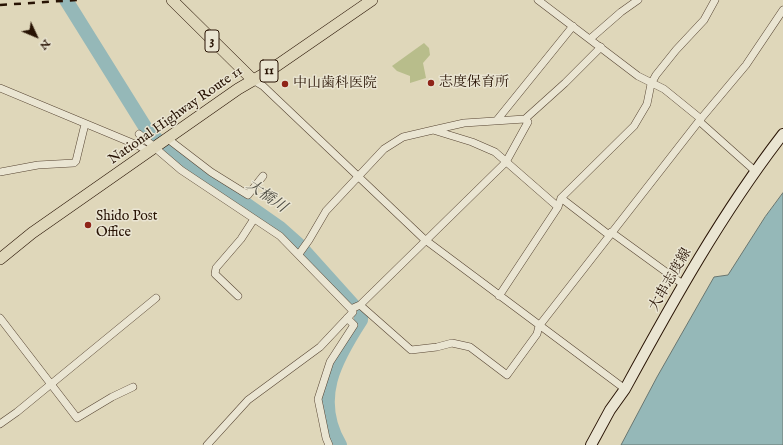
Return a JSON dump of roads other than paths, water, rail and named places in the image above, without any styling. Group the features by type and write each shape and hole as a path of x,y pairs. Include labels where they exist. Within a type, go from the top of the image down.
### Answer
{"main road":[{"name":"3","path":"172,0 253,80"},
{"name":"National Highway Route 11","path":"0,260 51,220 253,80 372,0"},
{"name":"大串志度線","path":"591,445 610,410 625,389 719,225 755,171 783,134"}],"street":[{"path":"538,0 638,76 651,84 664,89 755,171"},
{"path":"590,39 611,20 638,0"},
{"path":"499,296 558,207 561,198 634,126 647,104 651,84 676,50 704,20 716,0"},
{"path":"360,305 411,350 437,347 452,343 470,347 507,375 537,334 539,326 700,120 746,65 783,10"},
{"path":"497,120 573,26"},
{"path":"299,254 326,211 384,149 403,137 464,122 525,120 601,47"},
{"path":"253,80 263,86 426,241 625,389"},
{"path":"0,88 137,145 159,146 181,170 280,236 299,254 353,312 320,347 248,400 207,445"},
{"path":"351,309 360,305 506,162 528,122 525,120"},
{"path":"0,172 38,165 74,163 76,161 85,124"},
{"path":"433,130 472,142 495,152 558,207"},
{"path":"139,134 159,146 211,172 248,195 263,176"},
{"path":"561,198 684,285"},
{"path":"238,296 215,274 216,268 242,239 254,219"},
{"path":"0,424 52,384 156,298"},
{"path":"0,318 52,384 76,418 112,397 133,387"},
{"path":"329,445 326,438 318,399 330,362 354,325 347,318"}],"water":[{"path":"783,193 783,445 621,445 657,377 714,277 728,275 765,217"}],"waterway":[{"name":"大橋川","path":"66,0 147,130 166,148 280,228 298,244 361,314 361,320 336,365 328,396 328,412 332,428 340,445"}],"railway":[{"path":"0,5 77,0"}],"place":[{"name":"志度保育所","path":"431,83"},
{"name":"中山歯科医院","path":"285,84"},
{"name":"Shido Post Office","path":"88,225"}]}
